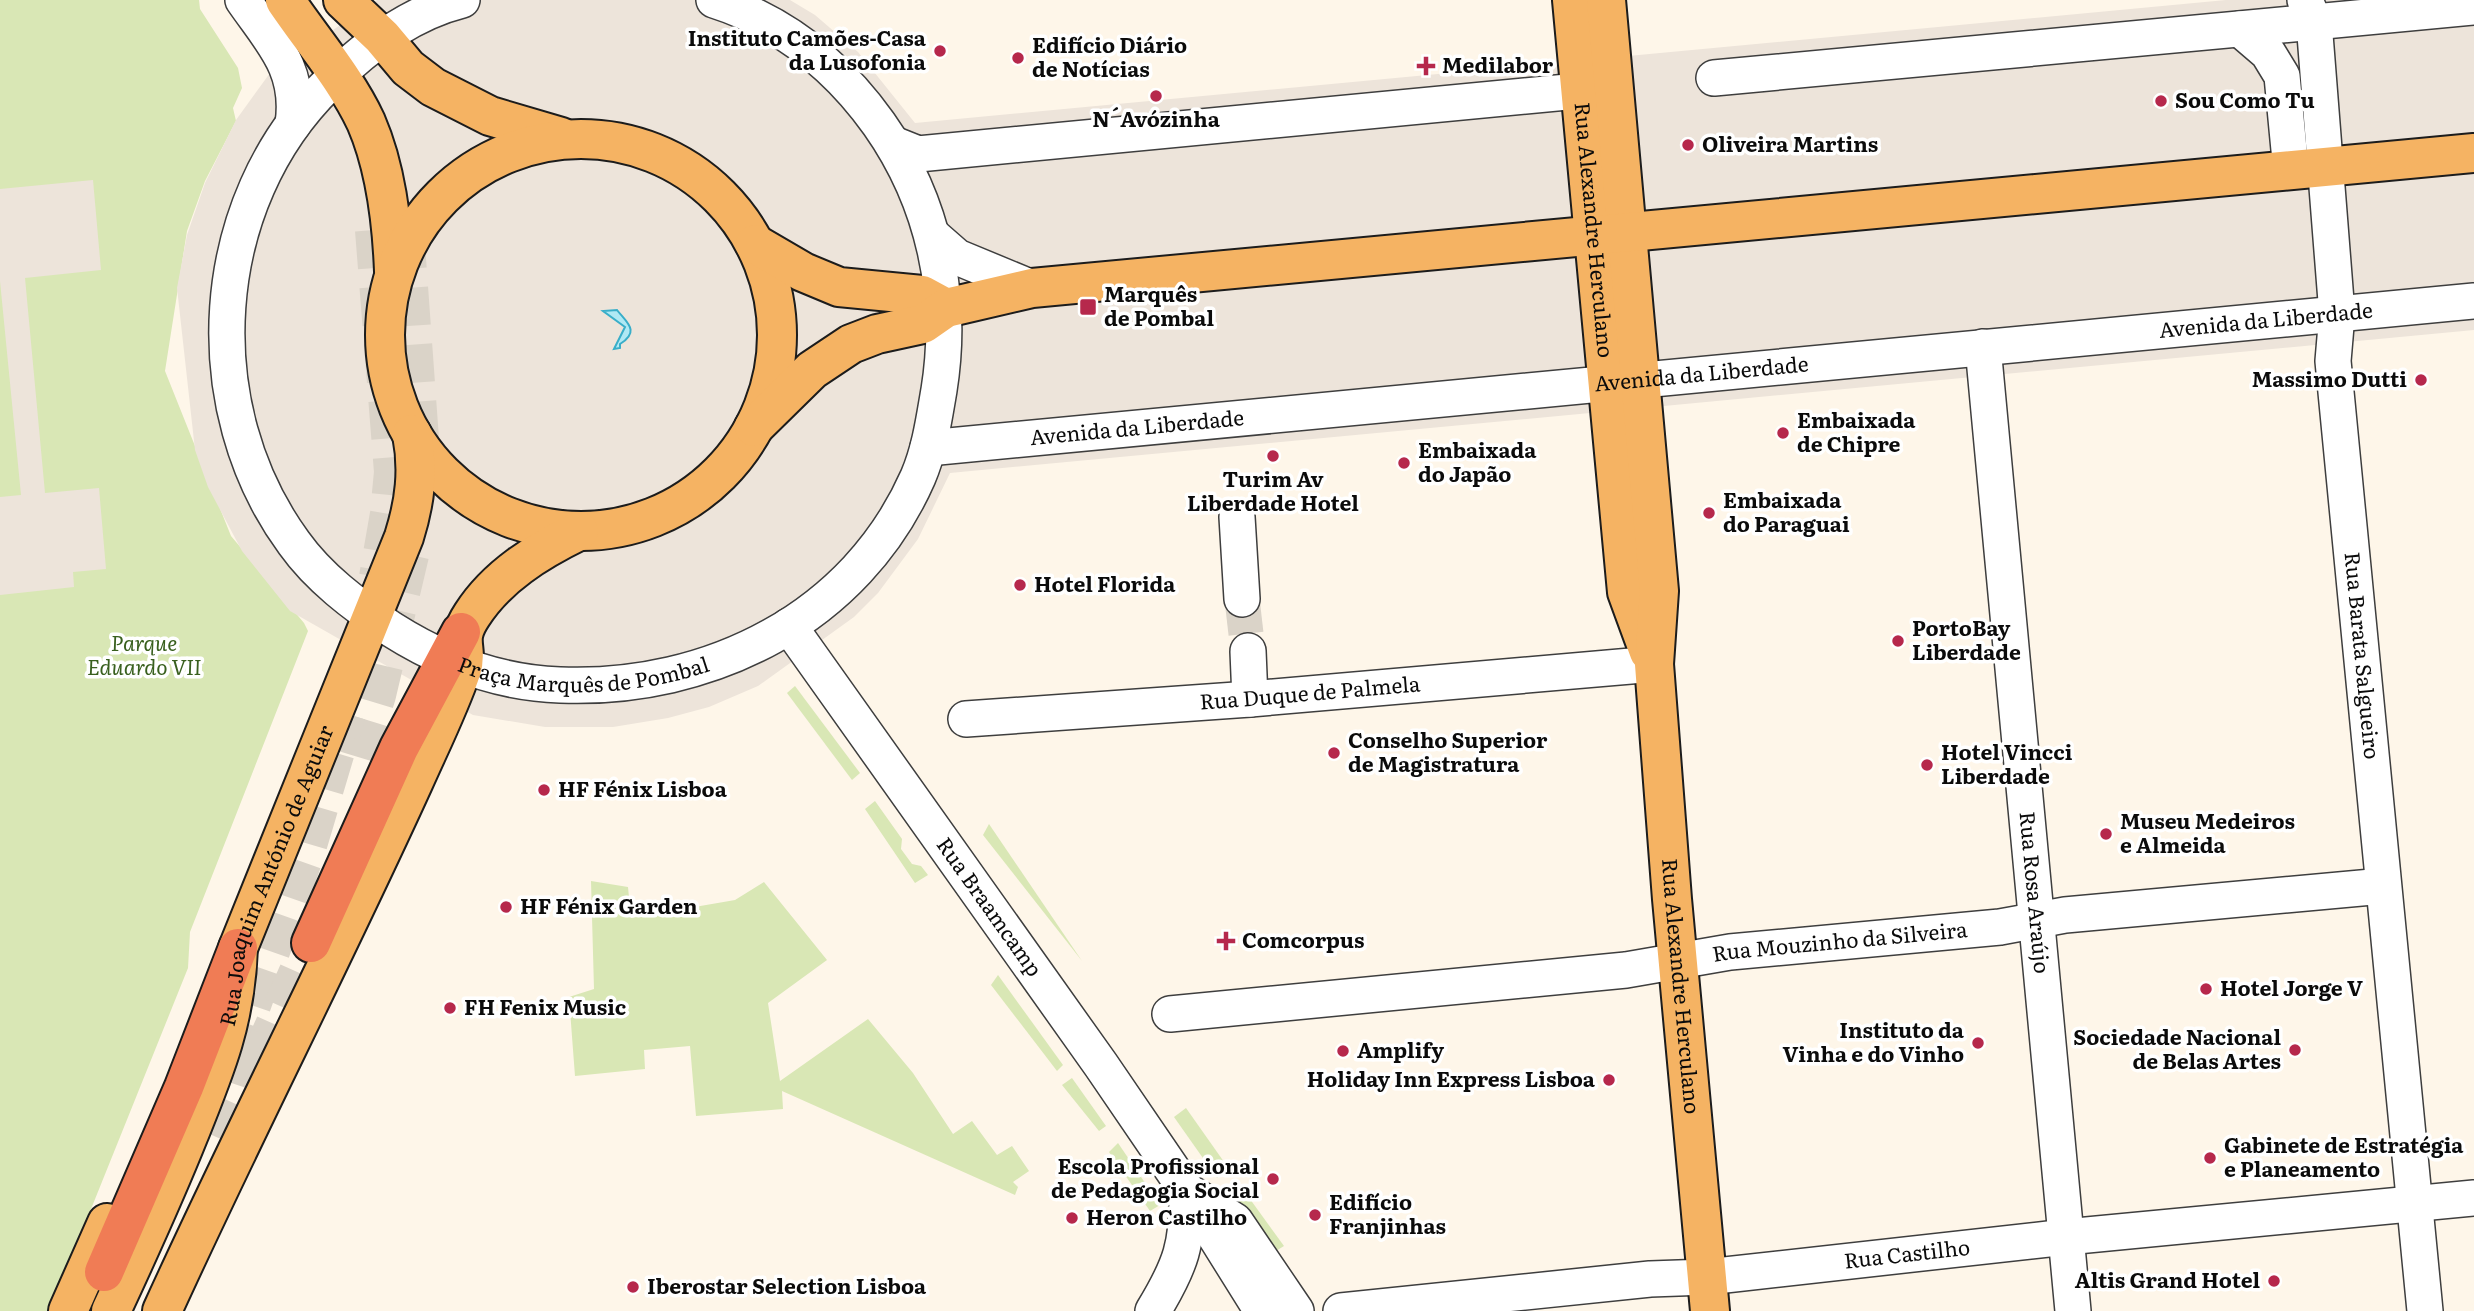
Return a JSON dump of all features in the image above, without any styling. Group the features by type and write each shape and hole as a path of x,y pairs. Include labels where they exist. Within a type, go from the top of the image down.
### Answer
{"highway":[{"path":"311,943 399,748 457,652"},
{"path":"104,1272 184,1087 238,948"}],"main road":[{"path":"285,0 365,121 380,167 393,239 394,277"},
{"path":"343,0 382,37 416,75 449,97 510,123 566,139"},
{"path":"364,0 382,37"},
{"name":"Rua Alexandre Herculano","path":"1572,0 1597,89 1624,381 1627,592 1654,664 1677,961 1709,1294"},
{"name":"Rua Alexandre Herculano","path":"1597,89 1606,0"},
{"path":"754,427 771,383 777,335 772,288 755,243 718,194 676,163 628,144 566,139 540,142 505,154 459,181 421,223 401,257 386,317 386,358 395,397 412,434 443,474 482,505 529,524 579,531 621,527 662,514 698,492 729,463 754,427 796,383 838,351 877,334 923,324 946,308 1032,288 2474,153"},
{"path":"755,243 803,272 839,287 922,295 946,308"},
{"name":"Rua Joaquim António de Aguiar","path":"110,1311 154,1217 222,1053 234,999 238,948 404,537 414,502 416,456 412,434"},
{"path":"162,1311 254,1112 333,959 457,652 488,593 502,579 552,544 579,531"},
{"path":"68,1310 184,1042 238,948"}],"street":[{"path":"243,0 289,68 295,96 293,124"},
{"name":"Praça Marquês de Pombal","path":"462,0 409,20 382,37 337,75 293,124 266,169 238,242 226,331 231,403 248,462 287,533 310,562 372,616 457,652 510,680 540,684 593,685 645,680 713,662 789,626 830,599 856,574 906,501 929,447 944,357 946,308 933,236 913,180 893,144 844,80 803,44 734,6 714,0"},
{"path":"767,0 774,17 803,44"},
{"path":"1714,78 2240,29 2310,11 2474,7"},
{"name":"Rua Barata Salgueiro","path":"2310,11 2309,169 2337,314 2333,361 2425,1311"},
{"path":"2240,29 2268,53 2281,76 2309,169"},
{"path":"893,144 918,154 1597,89"},
{"path":"933,236 957,257 1032,288"},
{"name":"Avenida da Liberdade","path":"929,447 2474,301"},
{"name":"Rua Rosa Araújo","path":"1983,348 2073,1311"},
{"path":"1237,517 1242,599"},
{"name":"Rua Braamcamp","path":"789,626 1101,1065 1186,1191 1262,1311"},
{"path":"1248,651 1250,699"},
{"name":"Rua Duque de Palmela","path":"966,719 1250,699 1654,664"},
{"name":"Rua Mouzinho da Silveira","path":"1170,1014 1626,970 1730,952 1987,929 2065,915 2384,886"},
{"path":"1153,1311 1183,1250 1188,1233 1186,1191"},
{"name":"Rua Braamcamp","path":"1186,1191 1235,1221 1297,1311"},
{"name":"Rua Castilho","path":"1341,1311 1650,1279 1709,1294 2066,1237 2474,1198"}],"green space":[{"name":"Parque Eduardo VII","path":"0,0 199,0 200,9 238,68 242,88 233,108 236,121 205,181 187,231 165,371 231,536 308,631 190,932 188,968 50,1311 0,1311"},
{"path":"795,686 860,773 852,780 787,693"},
{"path":"875,801 902,839 901,849 912,864 921,866 928,875 915,883 865,809"},
{"path":"989,824 1082,961 983,835"},
{"path":"591,881 628,887 631,918 735,900 764,882 827,960 768,1003 780,1081 868,1019 913,1073 953,1134 972,1121 997,1155 1012,1146 1029,1171 1013,1182 1018,1187 1015,1195 782,1091 783,1109 696,1116 690,1046 644,1050 645,1069 575,1076 569,997 594,989"},
{"path":"998,975 1063,1065 1057,1071 991,985"},
{"path":"1072,1078 1106,1126 1099,1131 1062,1085"},
{"path":"1186,1108 1229,1169 1217,1178 1174,1117"},
{"path":"1118,1143 1160,1205 1150,1211 1109,1152"},
{"path":"1242,1188 1284,1246 1271,1254 1231,1197"}],"shaded area":[{"path":"377,0 790,0 815,15 858,52 915,123 2226,0 2474,0 2474,330 950,473 918,539 878,593 854,617 758,686 709,707 668,718 613,727 545,727 473,715 290,611 242,551 208,487 195,450 177,288 187,235 205,183 236,120 270,73"},
{"path":"93,180 101,270 25,278 45,493 99,488 106,569 73,572 74,587 0,595 0,497 21,495 0,281 0,189"}],"water":[{"path":"617,310 631,331 620,344 620,348 614,349 625,327 603,311"}],"tunnel":[{"path":"374,230 393,472 378,577"},
{"path":"405,231 422,467"},
{"path":"358,757 377,695 414,538"},
{"path":"1242,599 1248,651"},
{"path":"233,1059 306,852 347,714"},
{"path":"259,1059 311,943"},
{"path":"223,1140 243,1096 264,1033"}],"place":[{"name":"Instituto Camões-Casa da Lusofonia","path":"940,51"},
{"name":"Edifício Diário de Notícias","path":"1018,58"},
{"name":"Medilabor","path":"1426,66"},
{"name":"N´Avózinha","path":"1156,96"},
{"name":"Sou Como Tu","path":"2161,101"},
{"name":"Oliveira Martins","path":"1688,145"},
{"name":"Marquês de Pombal","path":"1088,307"},
{"name":"Massimo Dutti","path":"2421,380"},
{"name":"Embaixada de Chipre","path":"1783,433"},
{"name":"Turim Av Liberdade Hotel","path":"1273,456"},
{"name":"Embaixada do Japão","path":"1404,463"},
{"name":"Embaixada do Paraguai","path":"1709,513"},
{"name":"Hotel Florida","path":"1020,585"},
{"name":"PortoBay Liberdade","path":"1898,641"},
{"name":"Conselho Superior de Magistratura","path":"1334,753"},
{"name":"Hotel Vincci Liberdade","path":"1927,765"},
{"name":"HF Fénix Lisboa","path":"544,790"},
{"name":"Museu Medeiros e Almeida","path":"2106,834"},
{"name":"HF Fénix Garden","path":"506,907"},
{"name":"Comcorpus","path":"1226,941"},
{"name":"Hotel Jorge V","path":"2206,989"},
{"name":"FH Fenix Music","path":"450,1008"},
{"name":"Instituto da Vinha e do Vinho","path":"1978,1043"},
{"name":"Sociedade Nacional de Belas Artes","path":"2295,1050"},
{"name":"Amplify","path":"1343,1051"},
{"name":"Holiday Inn Express Lisboa","path":"1609,1080"},
{"name":"Gabinete de Estratégia e Planeamento","path":"2210,1158"},
{"name":"Escola Profissional de Pedagogia Social","path":"1273,1179"},
{"name":"Edifício Franjinhas","path":"1315,1215"},
{"name":"Heron Castilho","path":"1072,1218"},
{"name":"Altis Grand Hotel","path":"2274,1281"},
{"name":"Iberostar Selection Lisboa","path":"633,1287"}]}
